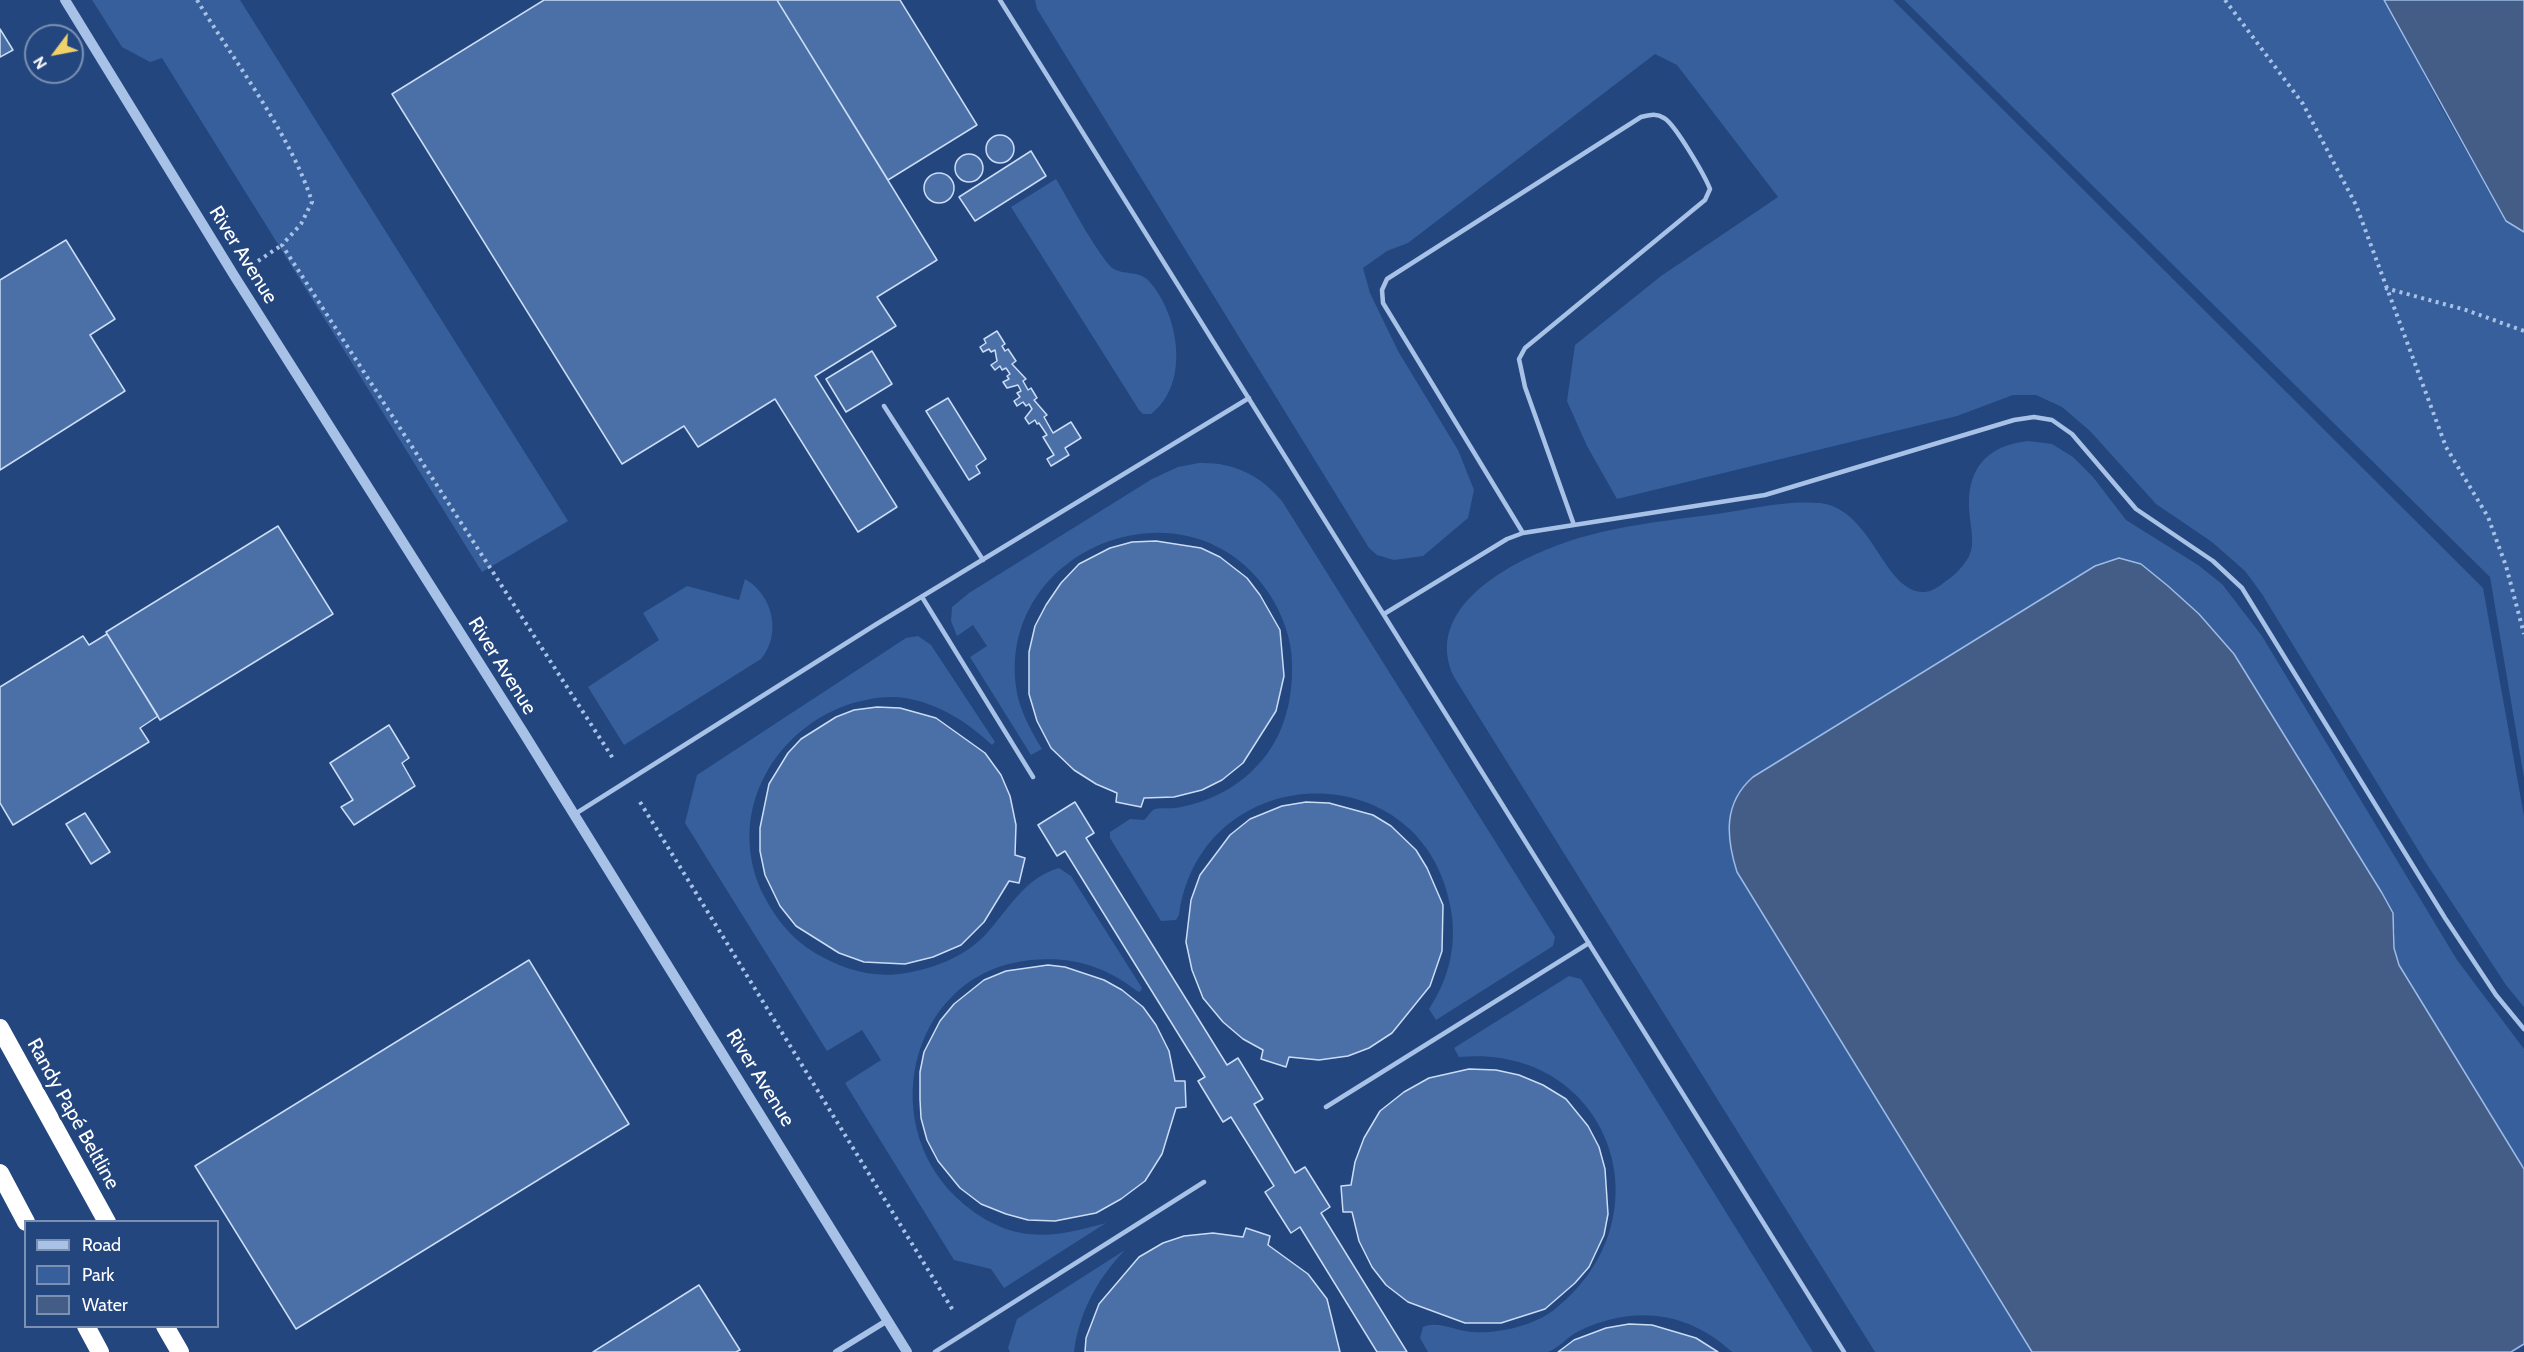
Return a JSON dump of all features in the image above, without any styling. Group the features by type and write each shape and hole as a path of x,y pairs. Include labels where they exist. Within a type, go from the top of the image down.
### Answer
{"highway":[{"name":"Randy Papé Beltline","path":"0,1028 106,1220"},
{"path":"0,1173 25,1220"},
{"path":"87,1328 100,1352"},
{"path":"166,1328 180,1352"}],"street":[{"name":"River Avenue","path":"65,0 234,277 574,814 907,1352"},
{"path":"836,1352 888,1320"}],"lane":[{"path":"1000,0 1844,1352"},
{"path":"1523,533 1383,303 1382,290 1387,279 1641,117 1655,114 1667,119 1704,175 1710,189 1705,200 1525,348 1519,359 1525,387 1574,525"},
{"path":"574,814 982,560 1249,398"},
{"path":"884,406 982,560"},
{"path":"1384,614 1507,539 1523,533 1765,495 2014,420 2034,417 2052,420 2079,441 2136,509 2213,561 2242,588 2445,918 2496,995 2524,1029"},
{"path":"922,597 1033,777"},
{"path":"1326,1107 1589,943"},
{"path":"935,1352 1204,1182"}],"path":[{"path":"197,0 285,141 305,181 312,202 301,224 282,245 489,562 627,781 966,1332"},
{"path":"2225,0 2303,104 2356,205 2384,288 2446,447 2488,517 2506,566 2524,634"},
{"path":"2384,288 2466,310 2524,331"}],"green space":[{"path":"92,0 240,0 568,521 482,572 162,58 150,62 122,47"},
{"path":"1035,0 1893,0 2483,588 2524,816 2524,1007 2506,985 2426,863 2262,594 2245,571 2212,542 2156,504 2090,431 2062,407 2036,395 2013,395 1957,416 1617,499 1587,446 1567,401 1575,345 1661,276 1778,197 1677,65 1655,54 1408,243 1387,251 1363,268 1370,293 1398,351 1458,450 1474,490 1468,518 1423,556 1394,560 1377,555 1369,548 1037,9"},
{"path":"1904,0 2384,0 2387,3 2440,105 2506,221 2524,232 2524,778 2490,577"},
{"path":"1056,179 1089,236 1110,266 1148,280 1159,294 1167,311 1173,329 1176,367 1172,385 1164,401 1151,414 1143,414 1139,410 1011,207"},
{"path":"2028,441 2052,444 2073,457 2093,477 2126,520 2198,565 2222,584 2262,636 2457,960 2524,1049 2524,1169 2399,965 2394,948 2395,930 2234,654 2199,614 2168,586 1737,873 2032,1352 1875,1352 1454,677 1447,653 1450,630 1460,610 1476,592 1495,577 1517,563 1561,544 1638,525 1794,503 1820,503 1838,508 1865,533 1897,578 1909,588 1922,592 1929,591 1955,574 1971,550 1970,491 1977,468 1993,452 2015,443"},
{"path":"1199,463 1224,465 1245,472 1265,484 1282,501 1555,937 1553,946 1436,1020 1429,1009 1442,986 1450,961 1453,936 1451,910 1433,858 1401,821 1359,800 1314,794 1268,802 1227,825 1196,863 1176,920 1161,921 1110,838 1110,832 1130,819 1144,820 1155,809 1175,808 1196,803 1226,790 1244,778 1271,748 1284,722 1292,679 1292,655 1288,636 1282,617 1268,592 1233,556 1192,537 1148,533 1105,543 1066,564 1036,597 1018,638 1017,695 1026,719 1042,749 1031,755 970,657 987,646 973,625 957,636 951,621 952,607 969,593 1152,479 1178,467"},
{"path":"745,579 762,595 771,616 773,627 771,638 761,659 624,745 588,687 659,640 643,613 687,586 739,600"},
{"path":"918,636 931,645 995,742 992,745 973,729 941,709 898,697 861,701 819,718 796,736 776,757 762,782 753,809 750,838 753,867 764,896 785,928 799,941 836,964 870,974 882,975 917,971 960,955 986,934 1018,895 1036,879 1059,868 1071,876 1142,988 1140,992 1137,991 1113,975 1074,961 1031,960 991,970 958,991 934,1020 919,1054 913,1091 917,1129 932,1166 957,1198 990,1222 1019,1233 1058,1234 1106,1223 1004,1288 991,1269 954,1260 845,1083 881,1060 862,1030 827,1051 685,823 697,775 906,638"},
{"path":"1569,976 1581,979 1813,1352 1732,1352 1715,1338 1678,1320 1639,1315 1599,1323 1575,1333 1548,1352 1428,1352 1420,1338 1423,1327 1428,1325 1440,1325 1472,1332 1492,1332 1525,1325 1554,1310 1590,1272 1610,1229 1616,1185 1607,1143 1586,1106 1554,1078 1511,1060 1459,1057 1454,1048"},
{"path":"1125,1250 1106,1272 1091,1296 1080,1323 1074,1352 1010,1352 1008,1348 1017,1319"}],"water":[{"path":"2384,0 2524,0 2524,232 2506,221"},
{"path":"2119,558 2141,564 2168,586 2199,614 2234,654 2382,893 2393,913 2394,948 2399,965 2524,1169 2524,1344 2511,1352 2032,1352 1737,872 1729,833 1732,809 1743,787 1753,777 2095,566"}],"building":[{"path":"544,0 777,0 937,260 877,297 896,326 815,376 897,507 858,532 775,399 698,447 684,426 622,464 392,94"},
{"path":"777,0 900,0 977,125 888,180"},
{"path":"0,29 13,50 0,57"},
{"path":"1000,135 1010,139 1014,149 1010,159 1000,163 990,159 986,149 990,139"},
{"path":"1031,151 1046,176 975,221 959,197"},
{"path":"969,154 979,158 983,168 979,178 969,182 959,178 955,168 959,158"},
{"path":"939,173 949,178 954,188 949,198 939,203 929,198 924,188 929,178"},
{"path":"66,240 115,319 90,335 125,391 0,470 0,280"},
{"path":"997,331 1005,344 1002,346 1005,351 1008,349 1016,361 1012,364 1026,379 1023,381 1028,390 1031,388 1037,398 1034,400 1047,415 1044,417 1053,433 1071,422 1081,438 1065,448 1069,455 1051,466 1047,459 1054,455 1043,437 1047,435 1039,423 1037,424 1035,420 1029,424 1025,418 1032,409 1029,404 1026,406 1023,402 1017,406 1014,401 1020,397 1017,393 1021,391 1018,385 1007,388 1003,382 1009,379 1007,376 1010,374 1006,368 1002,370 1000,366 995,370 991,365 997,361 995,350 991,352 989,349 983,352 980,347 986,343 984,339"},
{"path":"872,351 892,384 846,412 826,379"},
{"path":"948,398 986,459 976,466 980,473 969,480 926,411"},
{"path":"278,526 333,614 160,720 106,632"},
{"path":"1156,541 1201,548 1220,557 1247,578 1260,595 1280,630 1284,676 1276,711 1243,763 1222,780 1202,790 1174,797 1144,798 1141,807 1116,802 1117,793 1096,784 1074,770 1051,748 1037,721 1029,694 1029,652 1035,626 1046,605 1061,583 1079,564 1110,548 1132,542"},
{"path":"107,634 158,716 140,728 149,742 13,825 0,803 0,687 83,636 89,645"},
{"path":"877,707 900,708 936,718 985,753 1001,775 1010,796 1016,825 1015,855 1025,858 1019,883 1009,881 984,922 961,945 933,957 905,964 864,962 839,953 796,926 780,906 765,875 760,851 760,828 769,784 788,753 801,739 836,717 854,710"},
{"path":"389,725 409,758 402,763 415,786 354,825 341,807 353,800 330,763"},
{"path":"1075,802 1094,833 1086,838 1227,1065 1238,1058 1263,1099 1254,1104 1295,1173 1305,1167 1330,1207 1321,1213 1407,1352 1377,1352 1300,1227 1291,1233 1265,1192 1274,1186 1231,1117 1223,1122 1198,1081 1205,1077 1065,851 1057,856 1038,825"},
{"path":"1306,802 1329,803 1373,815 1391,826 1416,850 1427,868 1443,905 1442,951 1430,986 1392,1033 1369,1048 1348,1056 1319,1060 1289,1057 1286,1067 1261,1059 1263,1050 1243,1039 1223,1022 1203,998 1192,970 1186,942 1191,900 1200,875 1230,835 1250,819 1282,806"},
{"path":"85,813 110,852 91,864 66,824"},
{"path":"529,960 629,1124 296,1329 195,1166"},
{"path":"1048,965 1065,967 1104,980 1122,990 1143,1007 1156,1025 1169,1051 1175,1081 1185,1081 1186,1107 1176,1108 1162,1154 1145,1181 1121,1199 1096,1213 1055,1221 1028,1220 1006,1214 981,1204 960,1188 938,1161 927,1140 921,1118 920,1099 920,1072 924,1052 940,1021 954,1004 984,980 1006,971"},
{"path":"1469,1069 1496,1070 1519,1075 1543,1085 1566,1099 1588,1126 1599,1147 1605,1169 1608,1214 1604,1235 1589,1267 1575,1283 1545,1309 1501,1323 1465,1323 1408,1302 1386,1285 1372,1267 1359,1241 1352,1212 1343,1212 1341,1186 1351,1185 1355,1162 1364,1138 1380,1111 1404,1092 1429,1078"},
{"path":"1246,1228 1270,1236 1268,1245 1308,1274 1327,1299 1340,1352 1085,1352 1086,1338 1099,1304 1139,1257 1163,1243 1184,1236 1213,1233 1243,1237"},
{"path":"699,1285 740,1350 736,1352 593,1352"},
{"path":"1629,1324 1652,1325 1696,1338 1718,1352 1558,1352 1574,1340 1606,1328"}]}
